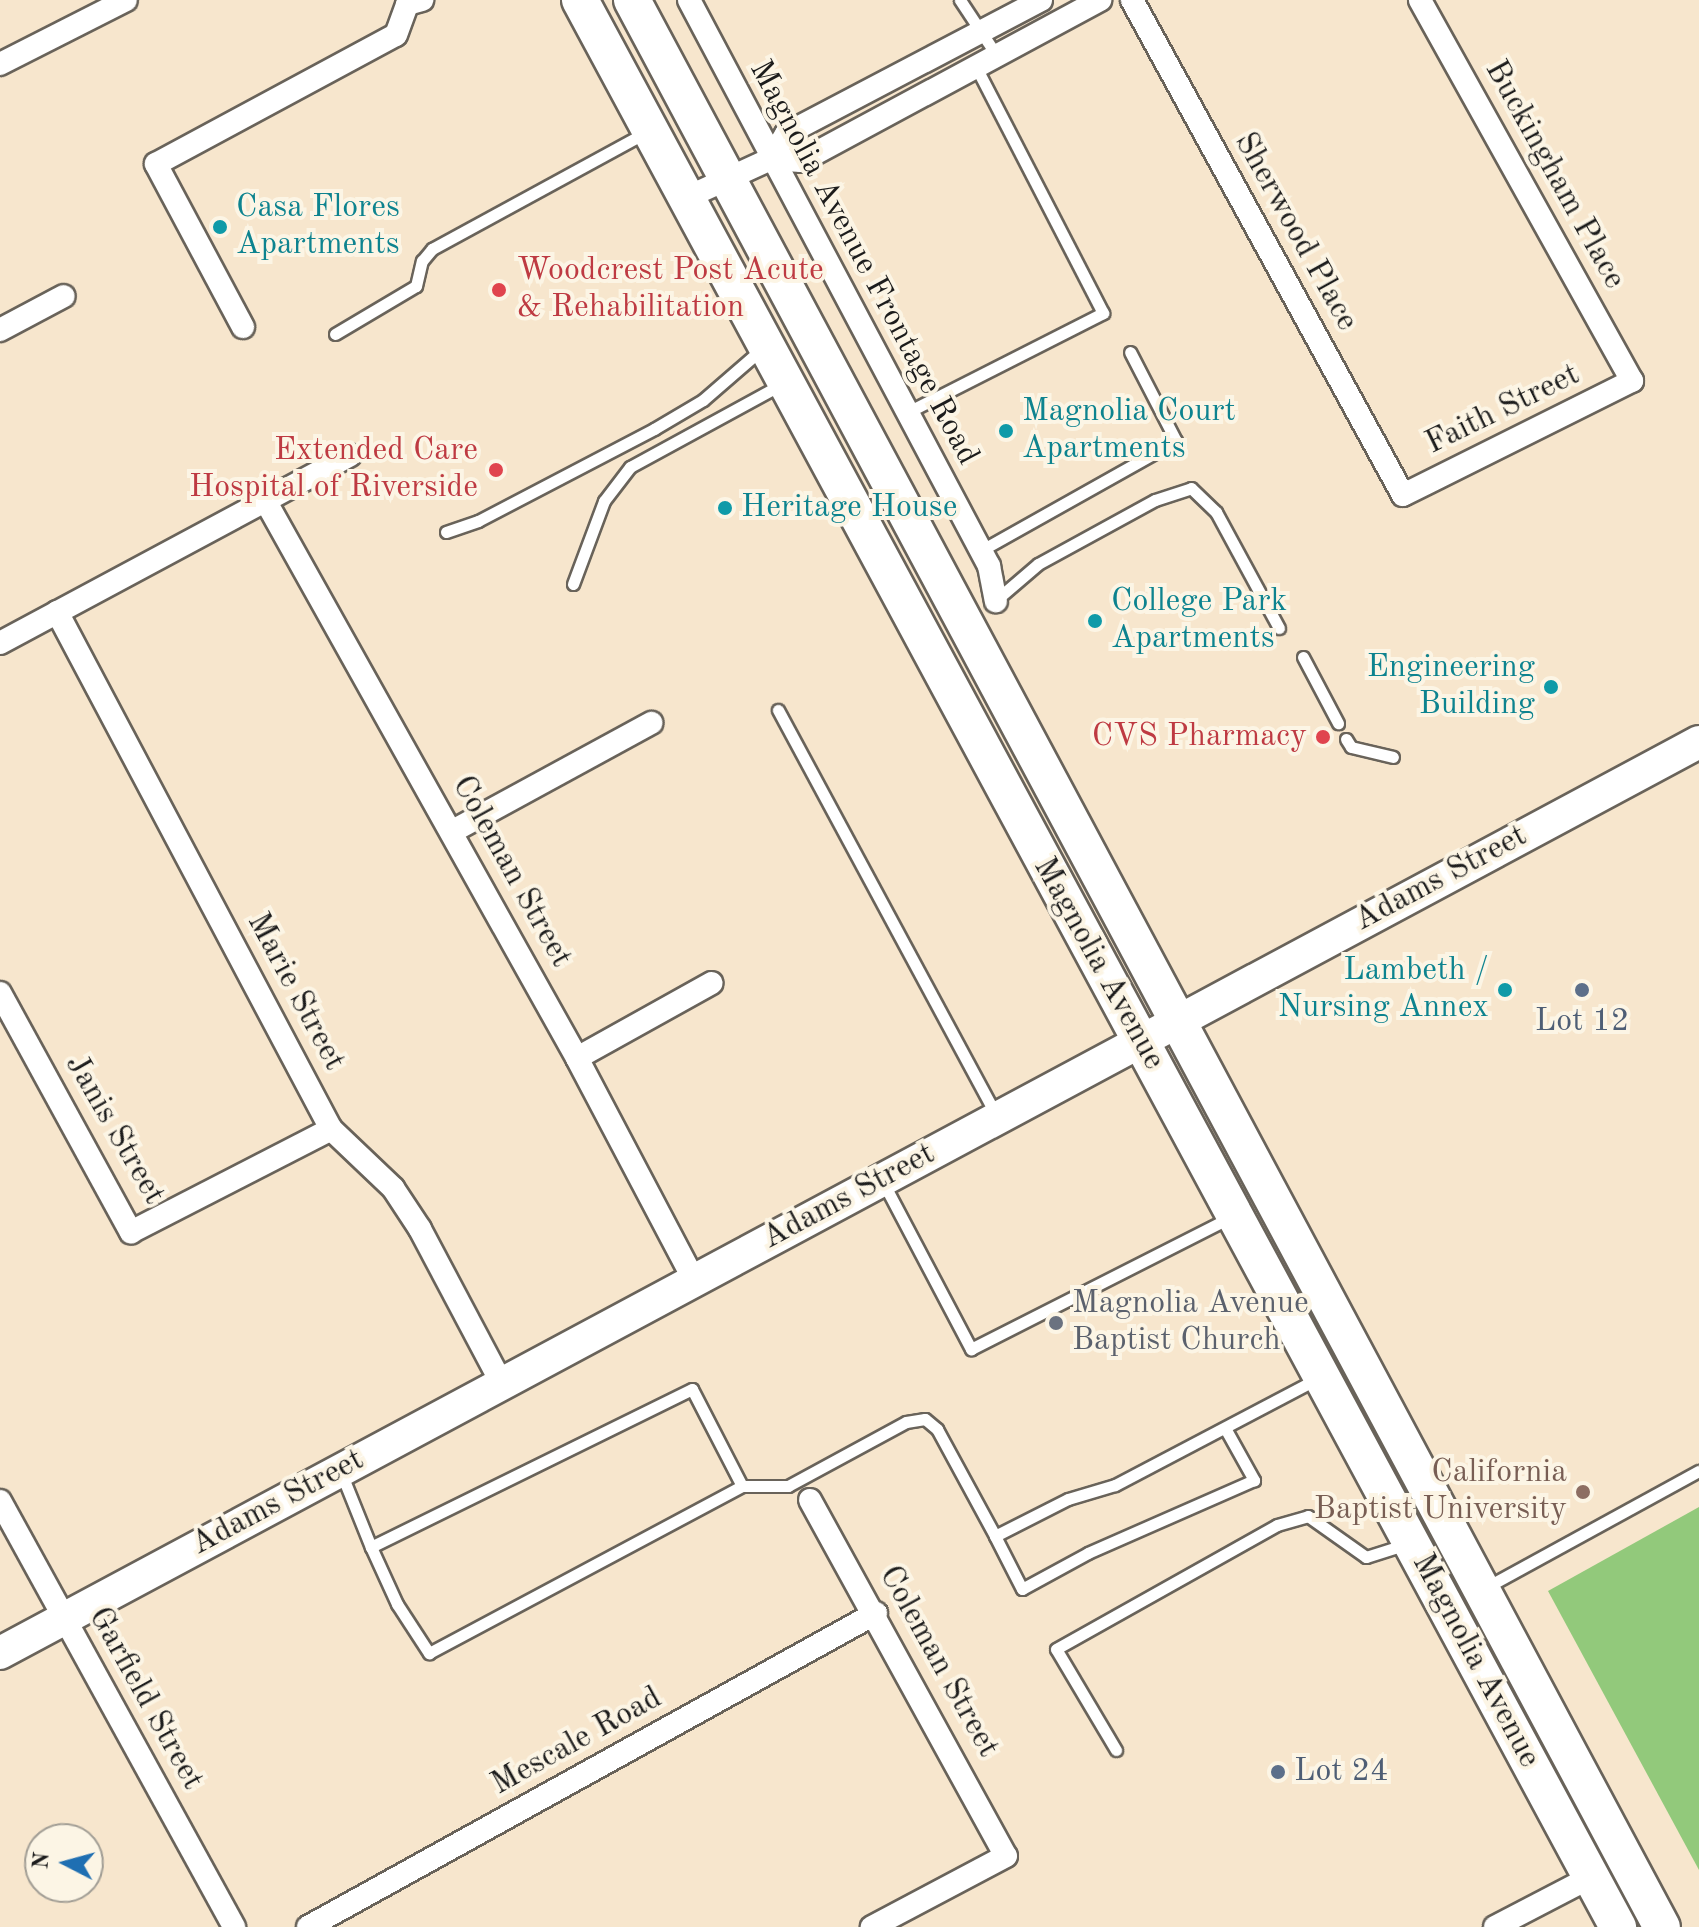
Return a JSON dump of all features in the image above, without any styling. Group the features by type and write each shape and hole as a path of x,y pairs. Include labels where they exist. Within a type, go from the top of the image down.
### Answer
{"main road":[{"name":"Magnolia Avenue","path":"580,0 1618,1927"},
{"name":"Magnolia Avenue","path":"632,0 730,178 1479,1591 1662,1927"},
{"name":"Adams Street","path":"0,1653 997,1118 1140,1037 1699,742"},
{"path":"1591,1877 1624,1857"}],"street":[{"path":"0,64 126,0"},
{"name":"Magnolia Avenue Frontage Road","path":"689,0 980,551 996,601"},
{"path":"771,159 786,134 1041,0"},
{"path":"688,197 771,159 801,161 1100,0"},
{"name":"Sherwood Place","path":"1132,0 1403,495"},
{"name":"Buckingham Place","path":"1420,0 1632,381"},
{"path":"243,327 156,164 396,35 410,1"},
{"path":"0,330 64,296"},
{"name":"Faith Street","path":"1403,495 1632,381"},
{"path":"0,643 350,455"},
{"name":"Coleman Street","path":"265,500 453,831 694,1280"},
{"name":"Marie Street","path":"57,612 331,1129 393,1188 414,1219 502,1384"},
{"path":"453,831 651,723"},
{"path":"577,1058 712,983"},
{"name":"Janis Street","path":"0,993 131,1232 331,1129"},
{"name":"Coleman Street","path":"810,1500 876,1613 1006,1856 872,1927"},
{"name":"Garfield Street","path":"0,1501 234,1927"},
{"name":"Mescale Road","path":"308,1927 876,1613"},
{"path":"1495,1927 1591,1877"}],"lane":[{"path":"960,0 997,56"},
{"path":"906,413 1103,313 976,67"},
{"path":"335,334 416,286 422,261 432,249 651,129"},
{"path":"446,532 478,521 654,429 703,400 732,370 767,345"},
{"path":"980,551 1176,441 1130,352"},
{"path":"573,584 604,501 630,467 786,382"},
{"path":"996,601 1038,564 1155,500 1191,488 1216,512 1279,628"},
{"path":"1303,657 1338,723"},
{"path":"778,710 997,1118"},
{"path":"1346,739 1351,747 1393,757"},
{"path":"881,1179 971,1349 1235,1215"},
{"path":"995,1536 1068,1499 1115,1485 1322,1376"},
{"path":"371,1547 692,1389 742,1486"},
{"path":"340,1470 397,1604 429,1653 742,1486 788,1486 906,1422 925,1419 937,1429 1022,1589 1088,1553 1254,1480 1225,1428"},
{"path":"1479,1591 1699,1471"},
{"path":"1116,1750 1056,1649 1277,1525 1308,1516 1366,1557 1411,1543"}],"green space":[{"path":"1699,1507 1699,1870 1548,1591"}],"place":[{"name":"Casa Flores Apartments","path":"220,227"},
{"name":"Woodcrest Post Acute & Rehabilitation","path":"499,290"},
{"name":"Magnolia Court Apartments","path":"1006,431"},
{"name":"Extended Care Hospital of Riverside","path":"496,470"},
{"name":"Heritage House","path":"725,508"},
{"name":"College Park Apartments","path":"1095,621"},
{"name":"Engineering Building","path":"1551,687"},
{"name":"CVS Pharmacy","path":"1323,737"},
{"name":"Lambeth / Nursing Annex","path":"1505,990"},
{"name":"Lot 12","path":"1582,990"},
{"name":"Magnolia Avenue Baptist Church","path":"1056,1323"},
{"name":"California Baptist University","path":"1583,1492"},
{"name":"Lot 24","path":"1278,1772"}]}
